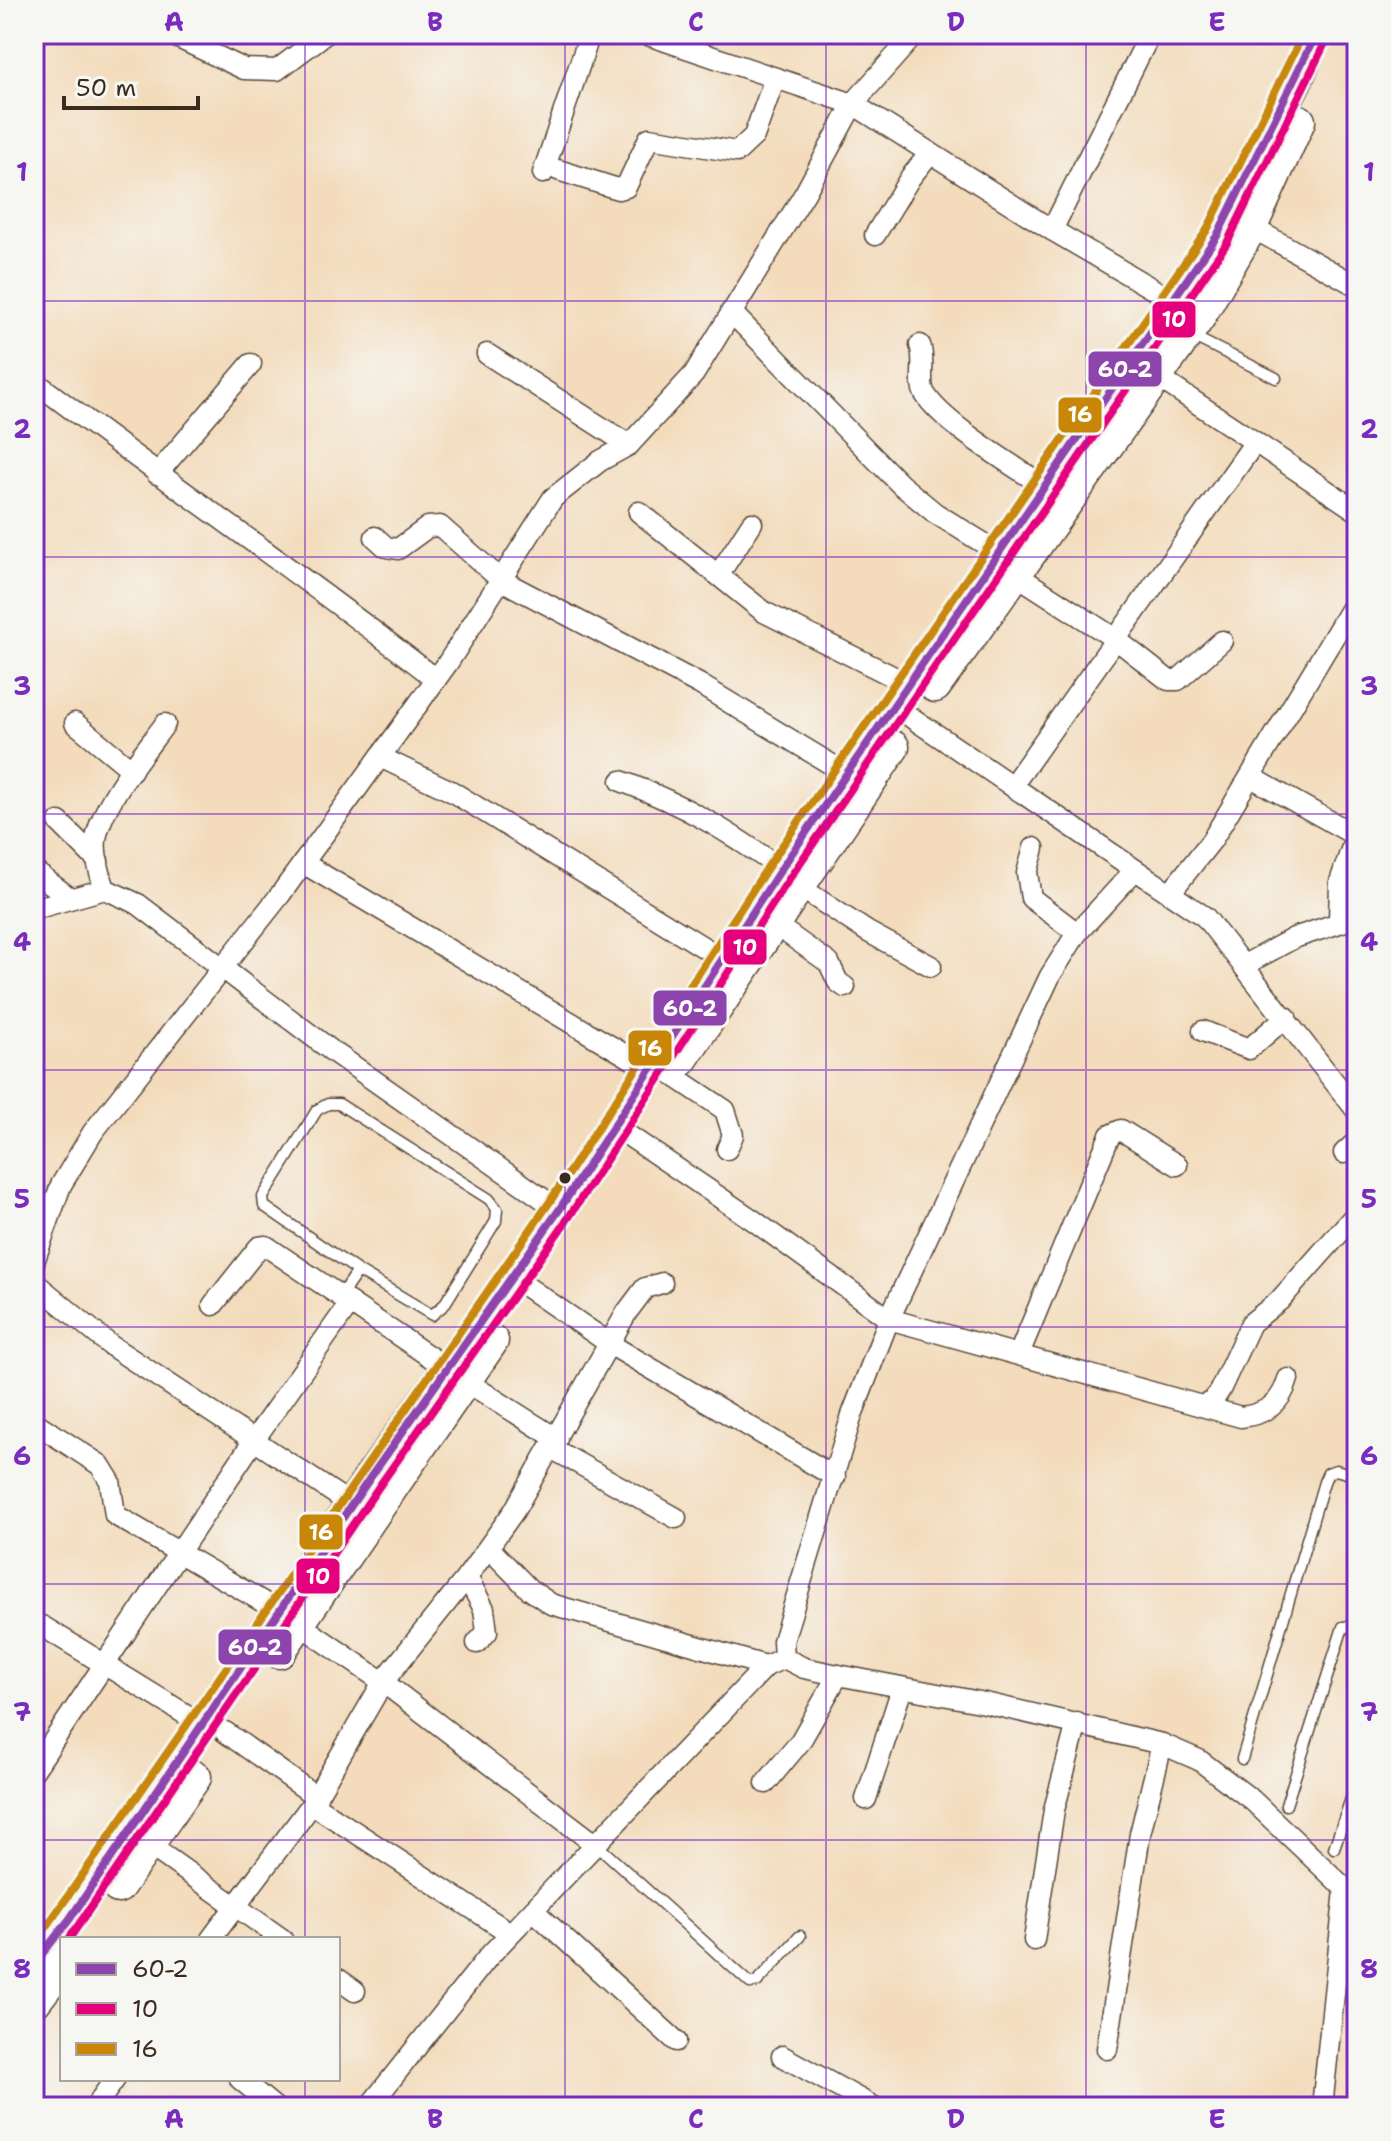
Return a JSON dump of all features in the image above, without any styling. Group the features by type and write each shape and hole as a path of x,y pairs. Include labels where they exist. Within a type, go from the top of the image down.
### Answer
{"highway":[{"path":"34,1964 214,1728 457,1375 559,1210 773,923 790,877 847,774 910,685 1156,376 1217,236 1316,34"},
{"path":"289,1618 352,1505 527,1287 629,1136 721,958 790,877 912,718 1008,564 1046,488 1251,227 1337,34"},
{"path":"82,1937 149,1845 214,1728"},
{"path":"34,2002 60,1969"}],"street":[{"path":"170,34 244,69 277,70 325,34"},
{"path":"590,34 550,172 618,189 626,187 649,138 737,152 754,136 775,78"},
{"path":"648,34 853,104 1052,230 1180,318"},
{"path":"34,1260 61,1185 93,1132 303,863 380,757 436,679 553,498 600,461 629,445 694,374 805,193 853,104 915,34"},
{"path":"1052,230 1150,34"},
{"path":"875,235 910,178 930,153"},
{"path":"1251,227 1357,286"},
{"path":"731,312 900,484 935,513 1117,640 1163,677 1174,681 1222,641"},
{"path":"920,345 924,356 922,381 926,396 949,418 1046,488"},
{"path":"487,354 629,445"},
{"path":"157,474 251,364"},
{"path":"1156,376 1357,511"},
{"path":"34,381 157,474 319,588 436,679"},
{"path":"1012,786 1066,705 1117,640 1255,442"},
{"path":"639,512 774,618 910,685"},
{"path":"719,574 752,523"},
{"path":"375,537 386,547 398,549 428,527 440,526 501,580 699,684 847,774"},
{"path":"1170,893 1212,840 1357,598"},
{"path":"912,718 1205,917 1357,1111"},
{"path":"75,723 132,770"},
{"path":"105,889 96,839 119,788 165,724"},
{"path":"380,757 451,791 721,958"},
{"path":"1244,965 1294,938 1348,919 1340,882 1354,841 1351,833 1251,777"},
{"path":"621,781 678,802 706,818 868,932 931,966"},
{"path":"59,822 98,861"},
{"path":"1034,848 1027,873 1031,898 1077,933"},
{"path":"303,863 725,1110 733,1135 727,1149"},
{"path":"369,2107 510,1933 775,1662 852,1415 889,1319 1015,1045 1077,933 1135,870"},
{"path":"34,871 70,898"},
{"path":"34,909 105,889 138,904 224,966 332,1051 559,1210"},
{"path":"773,923 829,963 838,982 845,987"},
{"path":"1203,1031 1249,1049 1286,1017"},
{"path":"1019,1354 1110,1135 1121,1130 1177,1165"},
{"path":"629,1136 753,1220 889,1319 1241,1417 1263,1414 1285,1392 1288,1379"},
{"path":"1202,1406 1213,1401 1251,1323 1279,1301 1357,1213"},
{"path":"213,1305 262,1245 554,1443 676,1518"},
{"path":"34,1282 110,1345 352,1505"},
{"path":"213,1937 315,1801 383,1682 489,1548 645,1288 662,1283"},
{"path":"527,1287 610,1344 835,1477"},
{"path":"34,1770 345,1300"},
{"path":"34,1422 100,1465 110,1481 115,1515 180,1550 289,1618 383,1682 595,1844"},
{"path":"489,1548 529,1589 551,1604 775,1662 1077,1723 1162,1744 1199,1760 1252,1800 1351,1895 1322,2107"},
{"path":"467,1577 487,1620 487,1632 477,1643"},
{"path":"42,1626 214,1728 315,1801 510,1933"},
{"path":"766,1783 800,1742 838,1675"},
{"path":"866,1799 902,1688"},
{"path":"1034,1940 1054,1810 1077,1723"},
{"path":"1107,2049 1131,1880 1147,1796 1162,1744"},
{"path":"149,1845 279,1937"},
{"path":"533,1910 676,2041"},
{"path":"782,2056 874,2107"},
{"path":"95,2107 114,2081"},
{"path":"242,2081 274,2107"}],"lane":[{"path":"1180,318 1276,378"},
{"path":"328,1104 339,1104 489,1199 497,1209 496,1221 444,1305 432,1315 358,1271 264,1206 263,1197 317,1110 328,1104"},
{"path":"345,1300 358,1271"},
{"path":"1242,1759 1324,1482 1328,1473 1336,1470 1357,1476"},
{"path":"1286,1805 1343,1627 1357,1626"},
{"path":"1334,1848 1357,1781"},
{"path":"595,1844 750,1983 757,1982 800,1936"}],"transit line":[{"name":"16","path":"34,1945 549,1203 771,862 1207,230 1303,34"},
{"name":"60-2","path":"34,1964 69,1920 370,1478 559,1210 781,869 1217,236 1316,34"},
{"name":"10","path":"70,1937 380,1485 569,1217 791,876 1227,243 1327,39"}]}
